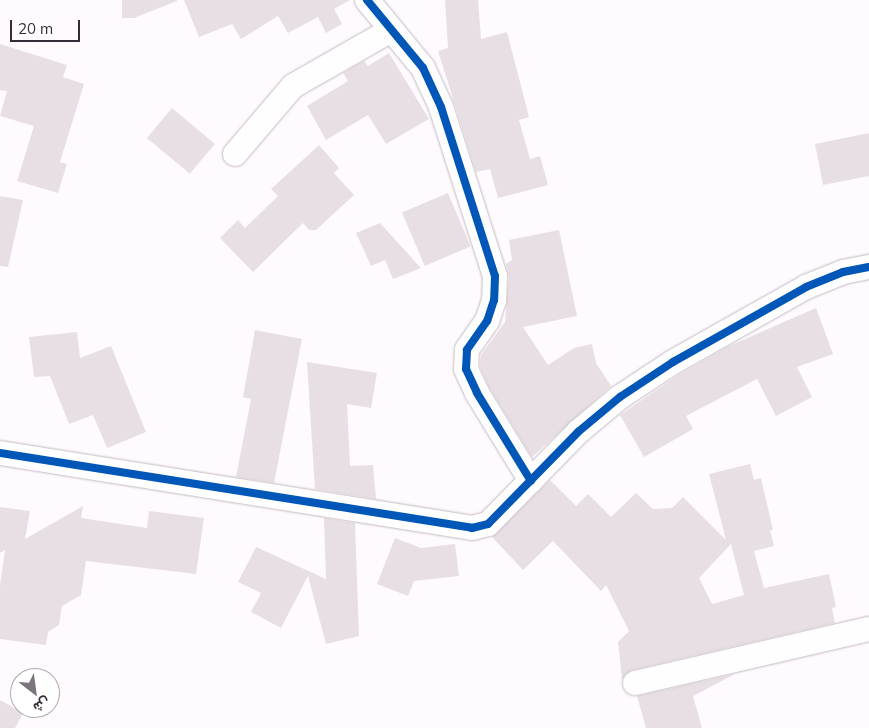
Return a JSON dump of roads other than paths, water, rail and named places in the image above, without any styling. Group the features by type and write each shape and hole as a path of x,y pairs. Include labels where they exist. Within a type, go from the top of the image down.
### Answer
{"street":[{"path":"367,0 423,68 441,107 495,276 494,300 487,320 467,350 466,369 477,394 531,481"},
{"path":"235,154 293,86 391,30"},
{"path":"0,453 472,528 488,524 578,432 620,397 673,362 806,287 843,272 869,267"},
{"path":"635,683 869,629"}]}
